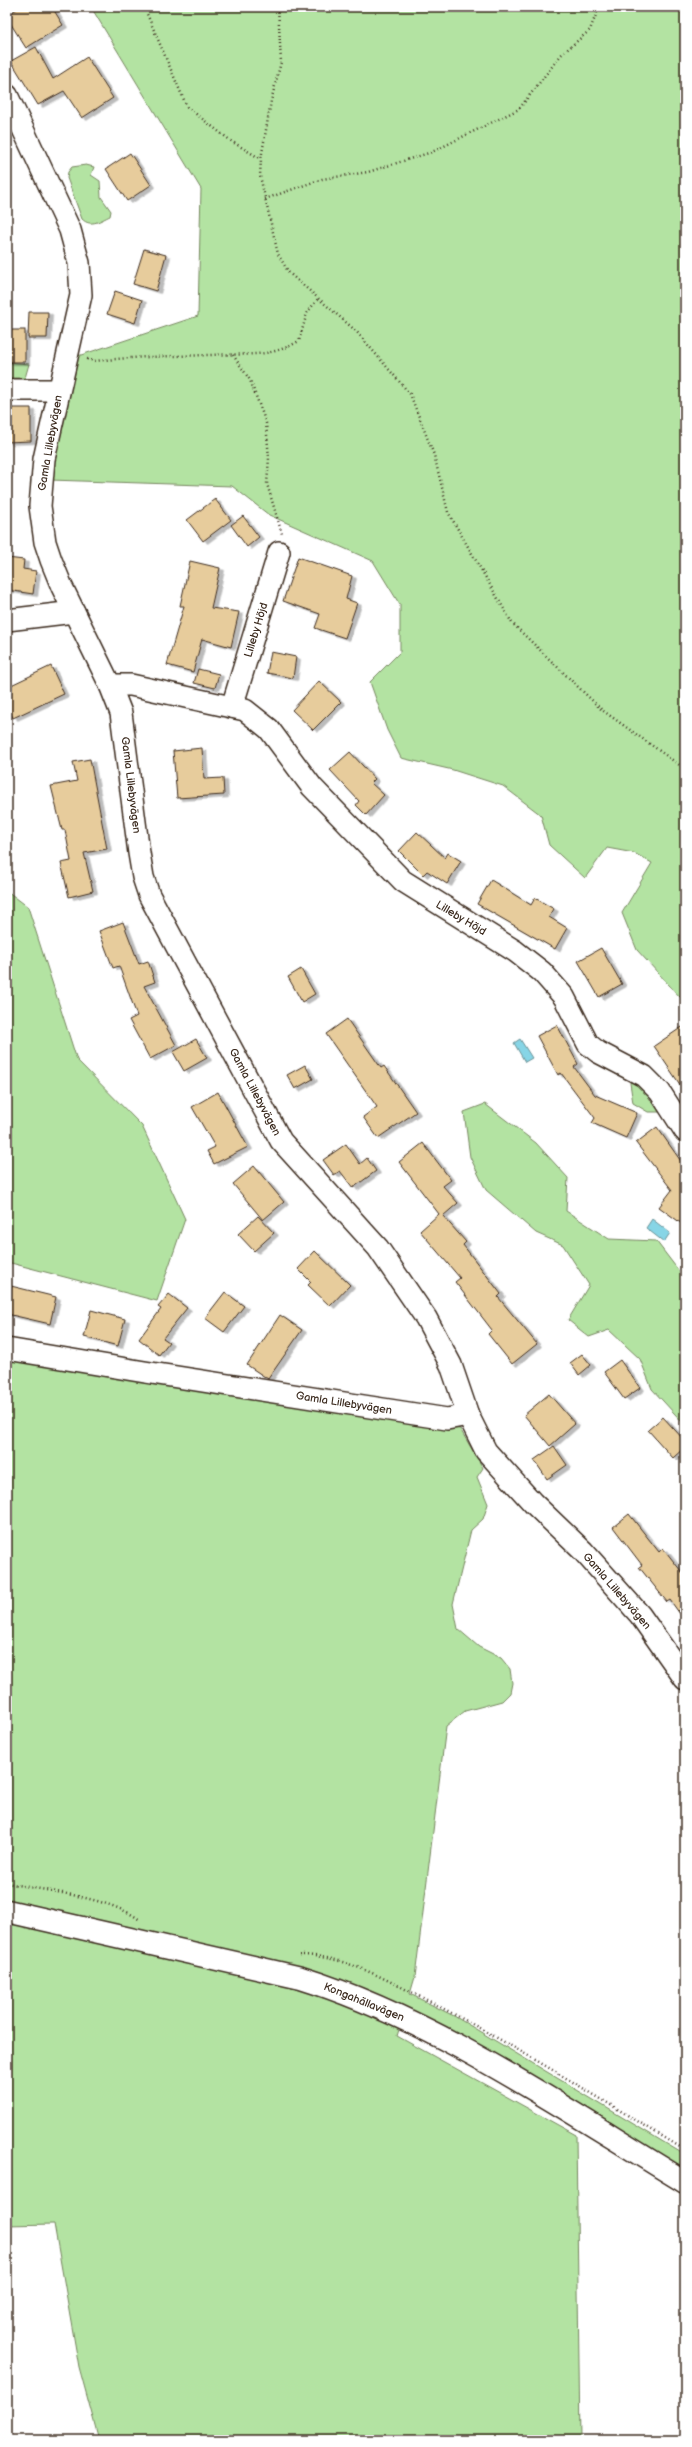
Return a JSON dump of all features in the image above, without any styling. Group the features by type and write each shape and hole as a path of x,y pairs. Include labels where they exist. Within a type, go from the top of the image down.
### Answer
{"street":[{"name":"Gamla Lillebyvägen","path":"7,95 74,240 82,280 81,295 44,459 40,506 45,542 51,560 74,612 110,685 121,713 140,857 149,895 281,1141 378,1248 397,1274 443,1347 458,1383 468,1415 486,1451 500,1469 583,1552 640,1615 685,1679"},
{"path":"7,390 59,390"},
{"name":"Lilleby Höjd","path":"232,707 279,552"},
{"path":"7,620 74,612"},
{"name":"Lilleby Höjd","path":"110,685 131,685 245,710 254,715 269,729 312,787 403,881 515,951 542,972 564,997 588,1044 598,1052 644,1076 660,1092 685,1131"},
{"name":"Gamla Lillebyvägen","path":"7,1349 145,1372 447,1418 468,1415"},
{"name":"Kongahällavägen","path":"7,1911 301,1978 337,1989 397,2014 443,2038 685,2182"}],"path":[{"path":"144,7 187,107 231,141 261,159"},
{"path":"278,7 281,62 261,159 260,176 278,254 289,273 356,331 410,394 434,455 448,512 512,623 602,710 685,769"},
{"path":"265,199 322,179 368,172 432,152 519,108 561,55 590,30 599,7"},
{"path":"68,355 94,361 233,355 255,356 282,350 299,341 306,313 317,300 321,300"},
{"path":"233,355 250,380 266,423 269,458 267,484 283,538 279,552"}],"green space":[{"path":"91,7 685,7 685,999 680,997 637,950 622,913 652,863 634,853 607,848 585,878 549,845 541,815 503,786 453,770 401,758 387,730 370,682 400,652 400,605 373,561 269,515 232,486 50,480 78,356 198,316 201,189"},
{"path":"86,165 94,167 91,175 100,181 101,197 111,211 110,216 92,223 85,222 82,219 67,178 68,172 72,167"},
{"path":"7,362 29,364 25,378 7,378"},
{"path":"7,891 28,907 77,1060 142,1126 185,1219 157,1301 7,1262"},
{"path":"632,1074 653,1093 650,1100 662,1112 648,1112 633,1103 630,1083"},
{"path":"485,1104 536,1143 568,1178 566,1211 609,1239 656,1241 685,1279 685,1425 652,1389 640,1359 609,1330 589,1337 568,1320 589,1285 563,1245 536,1233 486,1190 470,1157 464,1112"},
{"path":"7,1354 460,1429 483,1468 477,1477 488,1504 483,1519 471,1530 453,1604 458,1629 479,1647 501,1658 510,1669 512,1683 510,1693 502,1701 465,1711 446,1726 415,1977 410,1994 454,2016 685,2155 685,2170 406,2008 397,2036 576,2135 580,2440 99,2440 79,2367 54,2224 7,2225"}],"water":[{"path":"520,1039 532,1058 525,1062 514,1043"},
{"path":"652,1219 670,1233 664,1242 646,1228"}],"building":[{"path":"20,7 52,7 63,25 26,48 7,18 7,15"},
{"path":"36,47 53,79 87,57 113,98 82,118 64,91 38,105 11,61"},
{"path":"130,153 151,185 127,201 106,169"},
{"path":"144,249 166,255 156,291 133,284"},
{"path":"115,291 142,300 135,323 107,314"},
{"path":"29,312 48,312 47,338 28,338"},
{"path":"7,330 25,330 25,362 7,362"},
{"path":"10,408 31,408 31,441 7,442 7,425 11,425"},
{"path":"215,499 231,520 203,541 187,520"},
{"path":"243,516 259,537 247,547 231,525"},
{"path":"298,557 352,576 346,599 357,603 345,638 315,628 320,614 283,601"},
{"path":"7,558 24,560 23,569 36,571 33,594 7,590"},
{"path":"190,561 220,568 211,608 239,612 231,647 202,639 193,672 167,665 184,606 180,606"},
{"path":"271,652 296,657 293,678 267,673"},
{"path":"51,666 64,694 13,718 7,705 7,687"},
{"path":"198,669 219,674 215,688 194,683"},
{"path":"319,681 341,702 313,730 292,710"},
{"path":"202,748 204,779 223,778 224,795 177,798 173,751"},
{"path":"350,752 375,779 371,783 384,795 366,815 356,805 359,801 330,770"},
{"path":"90,759 107,849 84,853 93,891 69,897 61,863 71,861 65,830 62,830 51,786 77,781 73,762"},
{"path":"417,832 445,858 448,853 461,861 447,884 427,871 423,875 399,851"},
{"path":"491,880 531,905 535,898 554,909 549,917 567,928 555,949 477,904"},
{"path":"123,922 139,964 148,961 155,982 144,986 176,1045 150,1059 129,1020 137,1016 119,966 113,968 99,931"},
{"path":"601,948 622,984 599,997 578,961"},
{"path":"301,969 315,994 302,1002 288,977"},
{"path":"347,1019 381,1068 384,1066 416,1112 378,1138 363,1117 377,1107 326,1034"},
{"path":"557,1025 578,1064 574,1067 595,1095 637,1113 626,1138 592,1123 595,1118 561,1073 558,1075 537,1036"},
{"path":"685,1025 685,1092 654,1046"},
{"path":"196,1039 207,1058 184,1071 173,1052"},
{"path":"305,1065 313,1079 295,1089 287,1075"},
{"path":"218,1092 248,1147 214,1164 207,1151 215,1147 192,1107"},
{"path":"657,1127 685,1167 685,1226 659,1207 672,1190 636,1143"},
{"path":"423,1143 451,1180 443,1186 458,1203 443,1216 466,1242 463,1245 501,1294 498,1297 537,1344 512,1364 488,1334 492,1330 455,1282 460,1278 420,1231 439,1214 399,1162"},
{"path":"346,1144 360,1164 367,1158 376,1171 353,1188 340,1171 334,1175 323,1160"},
{"path":"254,1166 284,1202 263,1220 233,1184"},
{"path":"258,1216 274,1233 254,1251 238,1234"},
{"path":"315,1251 350,1285 330,1306 308,1285 311,1282 298,1269"},
{"path":"11,1286 56,1297 50,1324 7,1314"},
{"path":"225,1292 244,1306 224,1332 205,1318"},
{"path":"169,1294 187,1308 163,1338 169,1342 159,1355 139,1339 161,1309 158,1307"},
{"path":"91,1310 125,1319 118,1346 84,1337"},
{"path":"280,1315 302,1330 268,1379 247,1365"},
{"path":"582,1354 591,1365 579,1375 570,1363"},
{"path":"620,1360 640,1388 624,1399 604,1372"},
{"path":"549,1394 575,1424 550,1446 524,1415"},
{"path":"663,1417 685,1441 685,1447 673,1458 648,1430"},
{"path":"554,1446 567,1465 547,1479 534,1460"},
{"path":"629,1514 659,1552 663,1548 685,1576 685,1621 670,1600 667,1602 639,1567 642,1565 613,1527"}]}
